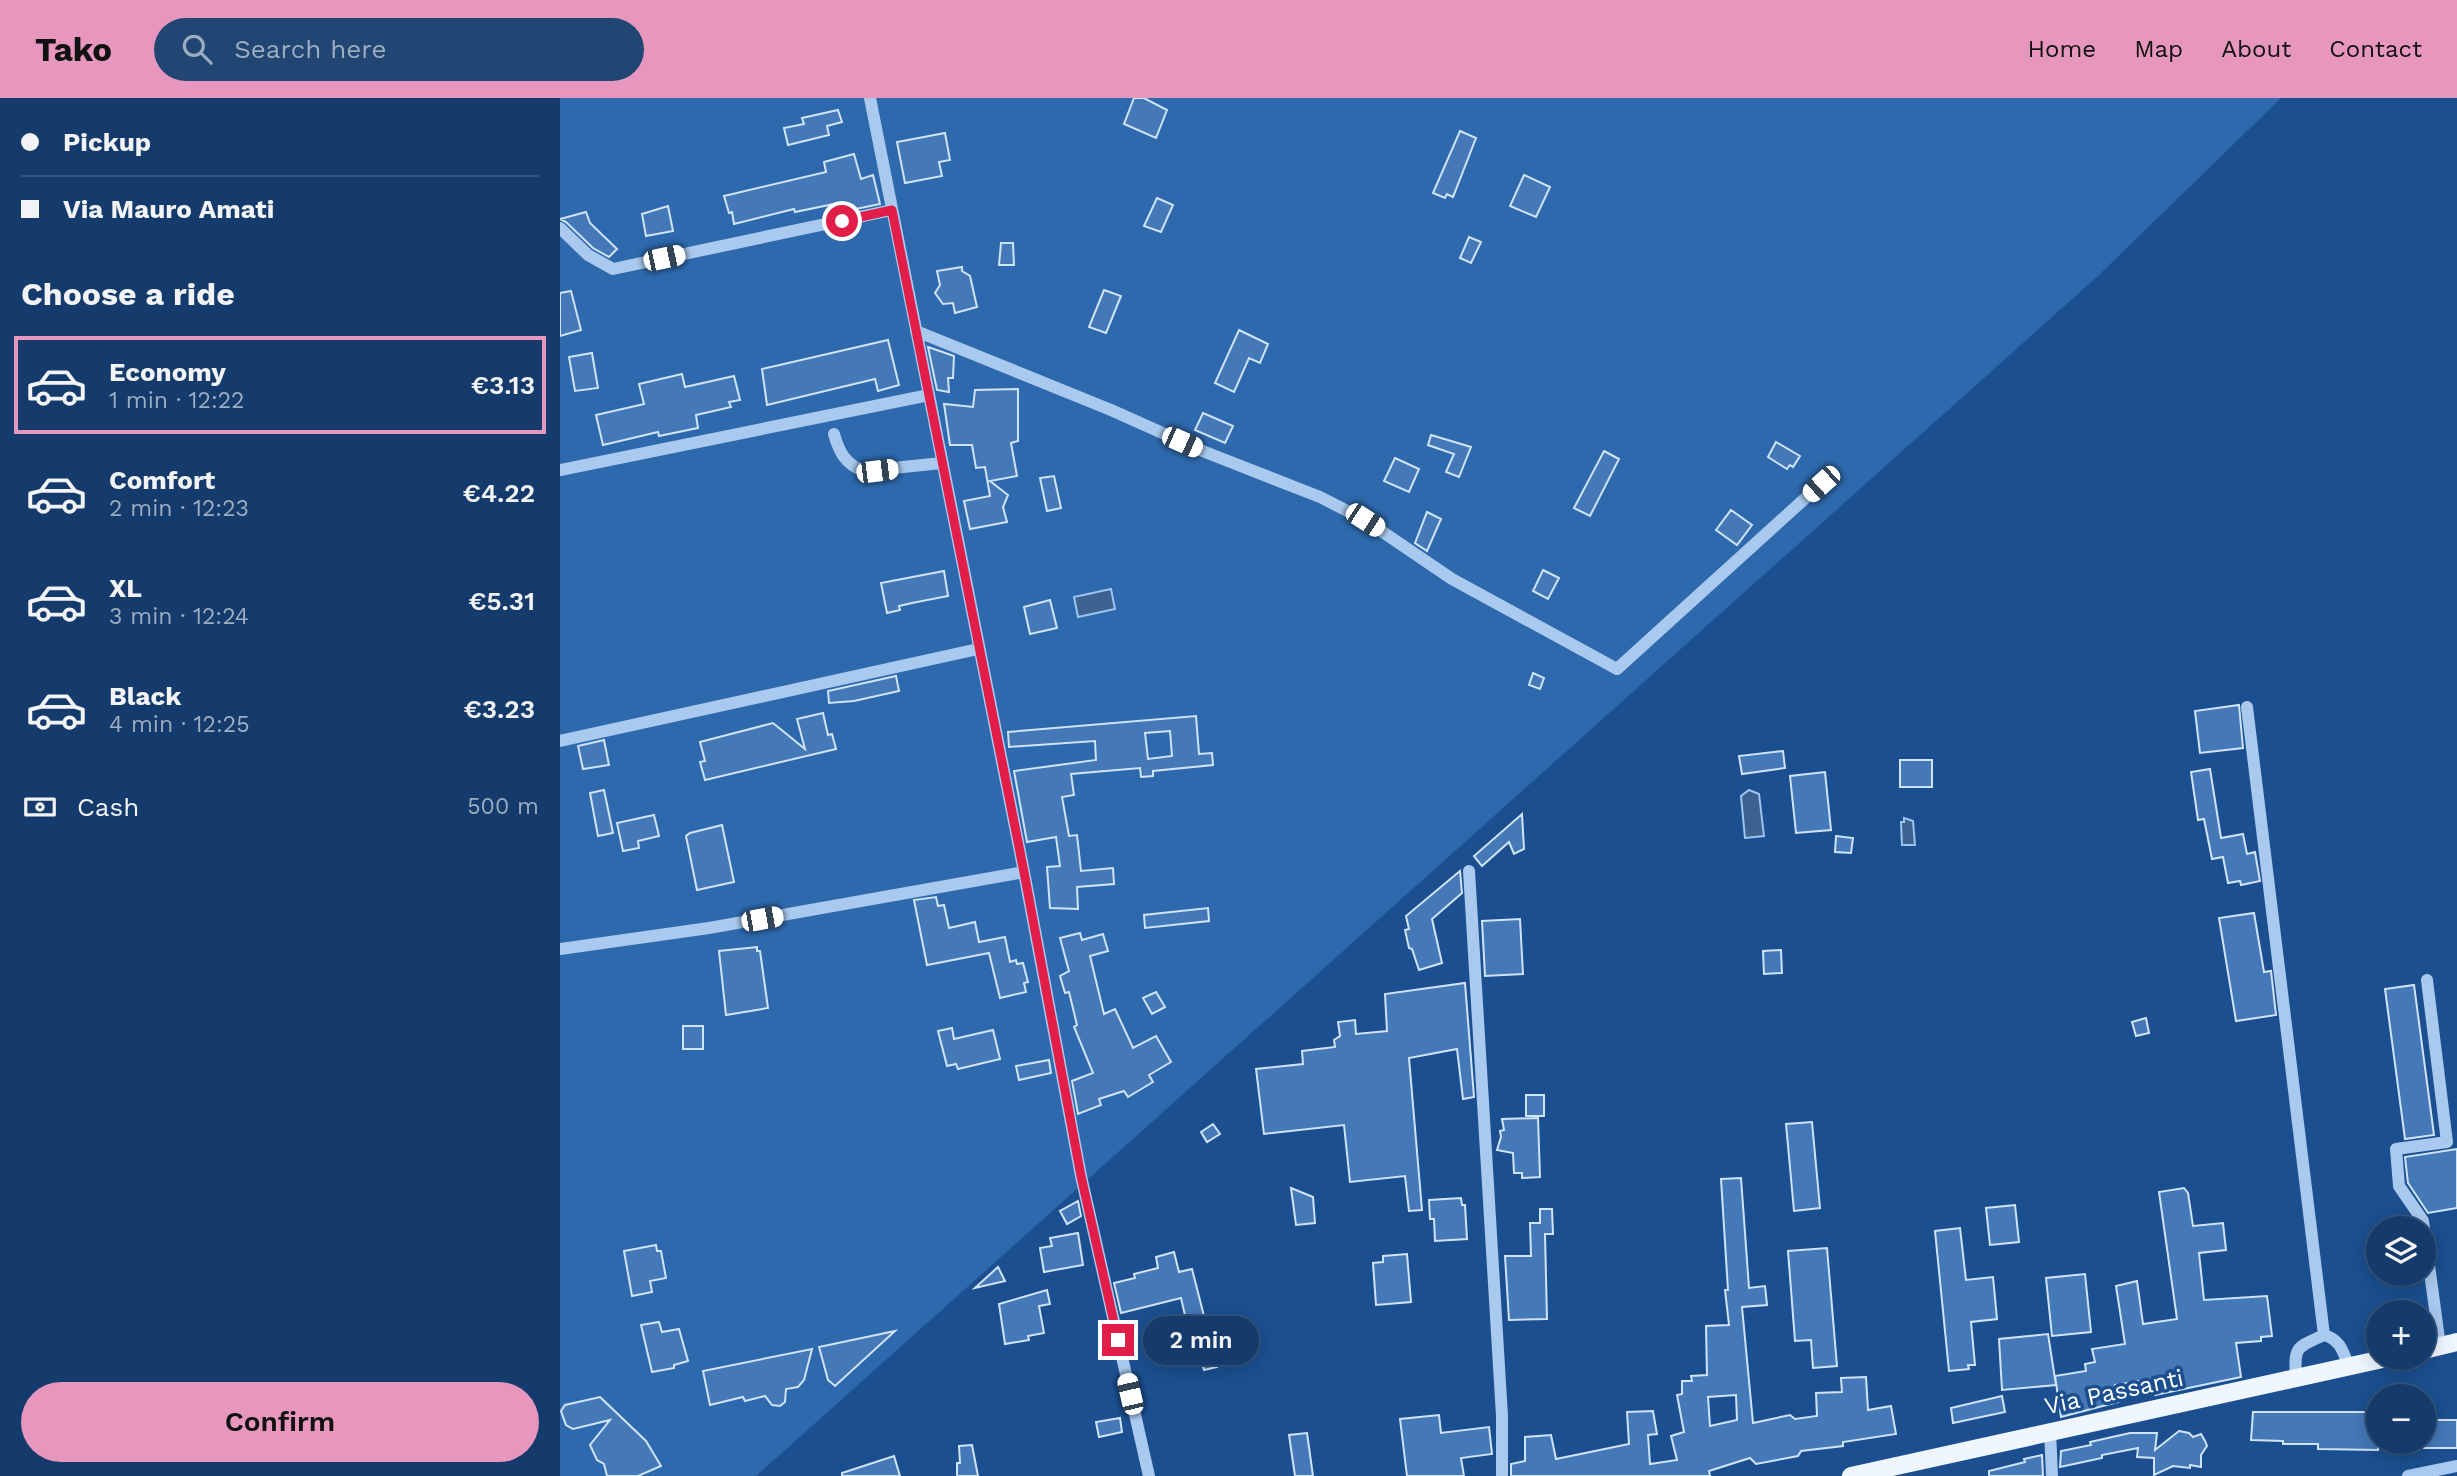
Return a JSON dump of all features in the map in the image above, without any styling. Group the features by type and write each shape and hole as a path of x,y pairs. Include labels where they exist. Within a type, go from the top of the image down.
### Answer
{"main road":[{"name":"Via Passanti","path":"1851,1476 2366,1363"}],"street":[{"path":"870,98 1024,872 1081,1176 1149,1476"},
{"path":"560,228 589,255 613,269 892,210"},
{"path":"916,331 1320,497 1365,520 1452,579 1618,669 1821,484"},
{"path":"560,470 929,395"},
{"path":"834,434 845,460 854,468 864,471 942,463"},
{"path":"560,741 978,649"},
{"path":"2247,707 2324,1335"},
{"path":"1469,871 1501,1402 1502,1476"},
{"path":"560,949 709,928 1024,872"},
{"path":"2427,980 2447,1142 2396,1149 2399,1186 2423,1221 2440,1346"},
{"path":"2297,1378 2295,1356 2298,1349 2324,1335 2340,1344 2349,1367"},
{"path":"2050,1431 2052,1476"},
{"path":"2409,1476 2457,1466"}],"shaded area":[{"path":"560,98 2281,98 2098,276 756,1476 560,1476"},
{"path":"1111,589 1115,609 1078,617 1074,597"},
{"path":"1749,790 1759,794 1764,836 1745,838 1741,796"},
{"path":"1904,818 1913,821 1915,845 1902,845 1901,822 1904,822"}],"building":[{"path":"1134,98 1144,98 1167,110 1156,138 1124,124"},
{"path":"838,110 842,122 827,126 829,135 788,145 784,128 804,124 802,118"},
{"path":"1460,131 1476,138 1453,197 1447,194 1445,198 1433,193"},
{"path":"945,133 950,160 939,162 942,176 905,183 897,142"},
{"path":"854,154 861,179 873,175 880,204 836,213 834,204 795,212 794,209 734,224 732,212 729,213 724,196 826,172 824,162"},
{"path":"1524,175 1550,187 1536,217 1510,206"},
{"path":"1157,198 1173,205 1161,232 1144,226"},
{"path":"668,206 673,231 646,236 642,214"},
{"path":"586,212 590,223 617,249 609,257 593,248 560,219"},
{"path":"1469,237 1481,242 1471,263 1460,258"},
{"path":"1001,243 1013,243 1014,265 999,265"},
{"path":"962,267 962,271 970,276 977,307 955,313 953,303 943,304 935,293 940,285 937,271"},
{"path":"1104,290 1121,296 1106,333 1089,327"},
{"path":"571,291 581,330 560,336 560,293"},
{"path":"1239,330 1268,344 1260,363 1249,358 1234,392 1215,383"},
{"path":"888,340 899,385 878,391 875,379 767,405 762,369"},
{"path":"928,347 954,356 953,378 948,378 949,392 937,390"},
{"path":"592,353 598,388 575,391 569,357"},
{"path":"682,374 685,387 734,376 740,400 729,402 731,407 696,415 698,428 659,436 658,432 603,445 596,415 644,404 639,384"},
{"path":"1018,389 1018,441 1011,443 1017,476 990,481 1008,495 1003,507 1007,522 970,529 964,501 990,496 985,467 976,468 972,445 950,445 944,404 973,407 975,390"},
{"path":"1203,413 1233,426 1225,443 1195,430"},
{"path":"1431,435 1471,447 1459,477 1446,472 1454,454 1428,445"},
{"path":"1776,442 1800,456 1793,467 1790,465 1787,469 1768,457"},
{"path":"1604,451 1619,459 1590,516 1574,508"},
{"path":"1395,458 1419,469 1409,492 1384,481"},
{"path":"1054,476 1061,508 1047,511 1040,478"},
{"path":"1731,510 1752,525 1737,545 1716,530"},
{"path":"1427,512 1441,519 1427,551 1415,543"},
{"path":"1543,570 1559,578 1548,599 1533,591"},
{"path":"944,571 948,596 899,606 900,610 887,613 881,583"},
{"path":"1050,600 1057,628 1030,634 1024,607"},
{"path":"1533,673 1544,678 1540,689 1529,685"},
{"path":"896,676 899,691 854,701 829,703 828,691"},
{"path":"2239,705 2243,748 2200,753 2195,711"},
{"path":"823,713 828,735 832,734 836,749 705,780 700,762 705,761 700,742 773,723 805,749 797,719"},
{"path":"1196,716 1199,754 1212,753 1213,765 1153,771 1153,776 1141,777 1140,768 1071,774 1074,795 1062,797 1069,836 1077,835 1081,871 1113,868 1114,884 1077,887 1078,909 1050,908 1047,867 1060,866 1056,837 1027,842 1014,771 1096,760 1095,741 1009,747 1008,732","holes":["1170,731 1172,756 1148,759 1145,733"]},
{"path":"604,740 609,765 583,769 578,746"},
{"path":"1783,751 1785,768 1742,774 1739,756"},
{"path":"1900,760 1932,760 1932,787 1900,787"},
{"path":"2210,769 2221,838 2243,834 2247,854 2255,852 2260,881 2241,885 2240,881 2228,883 2223,857 2212,859 2204,819 2198,820 2191,772"},
{"path":"1825,772 1831,830 1796,833 1790,776"},
{"path":"604,790 613,833 598,836 590,793"},
{"path":"1522,814 1524,849 1514,854 1509,842 1482,866 1474,856"},
{"path":"654,815 659,836 638,841 639,848 623,851 617,823"},
{"path":"722,825 734,882 697,890 686,836"},
{"path":"1836,836 1853,838 1851,853 1835,852"},
{"path":"1460,871 1462,893 1432,919 1442,963 1419,970 1412,949 1409,948 1405,930 1409,929 1406,916"},
{"path":"936,897 938,906 944,905 949,928 975,922 979,942 1005,937 1010,962 1016,960 1017,964 1023,963 1028,982 1024,983 1026,992 1000,998 989,953 927,965 914,900"},
{"path":"1208,908 1209,921 1145,928 1144,915"},
{"path":"2254,913 2264,972 2271,971 2276,1015 2236,1021 2219,918"},
{"path":"1520,919 1523,974 1485,976 1482,921"},
{"path":"1080,933 1082,940 1103,934 1108,951 1090,956 1104,1014 1115,1009 1133,1048 1156,1036 1171,1062 1149,1075 1153,1082 1128,1097 1124,1091 1099,1099 1101,1105 1078,1114 1072,1081 1093,1073 1074,1027 1077,1025 1069,992 1065,993 1060,976 1069,971 1060,938"},
{"path":"757,947 757,951 760,951 768,1008 726,1015 719,951"},
{"path":"1781,950 1782,973 1764,974 1763,951"},
{"path":"1465,983 1474,1097 1463,1099 1457,1049 1409,1058 1422,1210 1409,1211 1405,1176 1350,1182 1344,1125 1264,1134 1256,1069 1303,1064 1302,1051 1335,1047 1334,1040 1340,1036 1338,1022 1355,1020 1356,1034 1387,1031 1385,994"},
{"path":"2414,985 2434,1135 2405,1139 2385,989"},
{"path":"1156,992 1165,1007 1152,1014 1143,998"},
{"path":"2146,1018 2149,1033 2136,1036 2132,1022"},
{"path":"683,1026 703,1026 703,1049 683,1049"},
{"path":"952,1028 954,1039 993,1030 1000,1059 958,1069 956,1064 947,1066 938,1031"},
{"path":"1049,1060 1051,1073 1019,1080 1016,1066"},
{"path":"1526,1095 1544,1095 1544,1116 1526,1116"},
{"path":"1538,1118 1540,1177 1522,1178 1522,1173 1514,1173 1513,1153 1497,1150 1500,1131 1504,1130 1502,1119"},
{"path":"1812,1122 1820,1208 1794,1211 1786,1124"},
{"path":"1213,1124 1220,1134 1207,1142 1201,1132"},
{"path":"2457,1149 2457,1208 2428,1213 2408,1183 2405,1157"},
{"path":"1741,1178 1749,1288 1765,1286 1767,1305 1742,1307 1753,1423 1790,1415 1795,1419 1817,1416 1816,1393 1842,1392 1841,1378 1866,1377 1868,1410 1891,1406 1896,1434 1843,1442 1843,1446 1801,1451 1798,1456 1756,1464 1750,1458 1709,1471 1710,1476 1511,1476 1511,1464 1525,1461 1525,1437 1551,1435 1556,1459 1629,1444 1627,1412 1653,1411 1657,1434 1648,1435 1650,1464 1677,1460 1671,1436 1684,1432 1677,1395 1682,1394 1682,1381 1692,1381 1691,1376 1707,1375 1706,1326 1729,1325 1721,1179","holes":["1736,1395 1737,1420 1710,1426 1708,1397"]},
{"path":"1291,1188 1313,1197 1315,1223 1296,1225"},
{"path":"2184,1188 2188,1193 2193,1226 2223,1223 2226,1250 2199,1253 2204,1300 2267,1296 2272,1336 2261,1337 2261,1341 2236,1343 2241,1377 2155,1395 2154,1379 2115,1385 2118,1402 2061,1417 2055,1376 2086,1371 2085,1364 2095,1362 2092,1349 2125,1344 2116,1286 2137,1281 2143,1324 2177,1319 2159,1192"},
{"path":"1461,1198 1462,1205 1465,1205 1467,1239 1435,1241 1434,1219 1430,1219 1429,1200"},
{"path":"1078,1201 1081,1216 1067,1224 1060,1211"},
{"path":"2015,1205 2019,1242 1990,1245 1986,1208"},
{"path":"1540,1209 1552,1209 1553,1234 1545,1234 1547,1319 1509,1320 1505,1256 1531,1256 1530,1223 1540,1223"},
{"path":"1960,1228 1966,1280 1993,1277 1997,1319 1971,1322 1975,1365 1968,1365 1969,1369 1949,1371 1935,1231"},
{"path":"1078,1233 1083,1265 1044,1272 1040,1248 1052,1246 1050,1238"},
{"path":"656,1245 657,1251 661,1251 666,1278 650,1281 652,1292 632,1296 624,1251"},
{"path":"1827,1248 1837,1366 1813,1368 1811,1340 1795,1341 1788,1251"},
{"path":"1174,1252 1179,1272 1192,1269 1217,1367 1204,1370 1202,1362 1196,1363 1181,1298 1121,1313 1114,1283 1158,1268 1156,1257"},
{"path":"1407,1254 1411,1302 1376,1305 1373,1263 1383,1262 1383,1256"},
{"path":"998,1267 1005,1281 975,1288"},
{"path":"2085,1274 2091,1332 2052,1336 2046,1278"},
{"path":"1047,1290 1050,1304 1039,1306 1044,1333 1028,1336 1029,1340 1005,1344 999,1304"},
{"path":"659,1322 662,1332 679,1329 688,1361 674,1365 674,1368 652,1372 641,1325"},
{"path":"895,1331 835,1386 828,1380 819,1347"},
{"path":"2048,1334 2056,1385 2002,1390 1999,1339"},
{"path":"812,1349 804,1380 798,1387 786,1389 785,1402 780,1406 772,1405 765,1396 745,1401 743,1397 710,1405 703,1371"},
{"path":"2002,1396 2005,1412 1953,1423 1951,1408"},
{"path":"600,1397 646,1441 661,1466 638,1476 607,1476 604,1464 597,1460 590,1445 610,1420 573,1429 566,1425 561,1411 565,1405"},
{"path":"2253,1412 2366,1412 2366,1450 2318,1449 2318,1444 2251,1440"},
{"path":"1439,1415 1441,1433 1489,1427 1492,1454 1461,1458 1464,1476 1407,1476 1400,1419"},
{"path":"1120,1418 1122,1432 1099,1437 1096,1422"},
{"path":"2436,1420 2457,1420 2457,1448 2436,1448"},
{"path":"2179,1431 2189,1433 2193,1437 2201,1434 2207,1446 2201,1455 2201,1467 2173,1466 2154,1475 2154,1458 2137,1457 2138,1448 2060,1467 2061,1451 2091,1445 2090,1442 2130,1433 2157,1433 2155,1450"},
{"path":"1307,1433 1313,1476 1295,1476 1289,1435"},
{"path":"972,1445 978,1476 957,1476 957,1463 960,1463 959,1446"},
{"path":"2042,1455 2043,1476 1989,1476 1989,1471"},
{"path":"894,1456 900,1476 842,1476 842,1473"}],"route":[{"path":"842,221 892,210 1024,872 1081,1176 1118,1340"}]}
